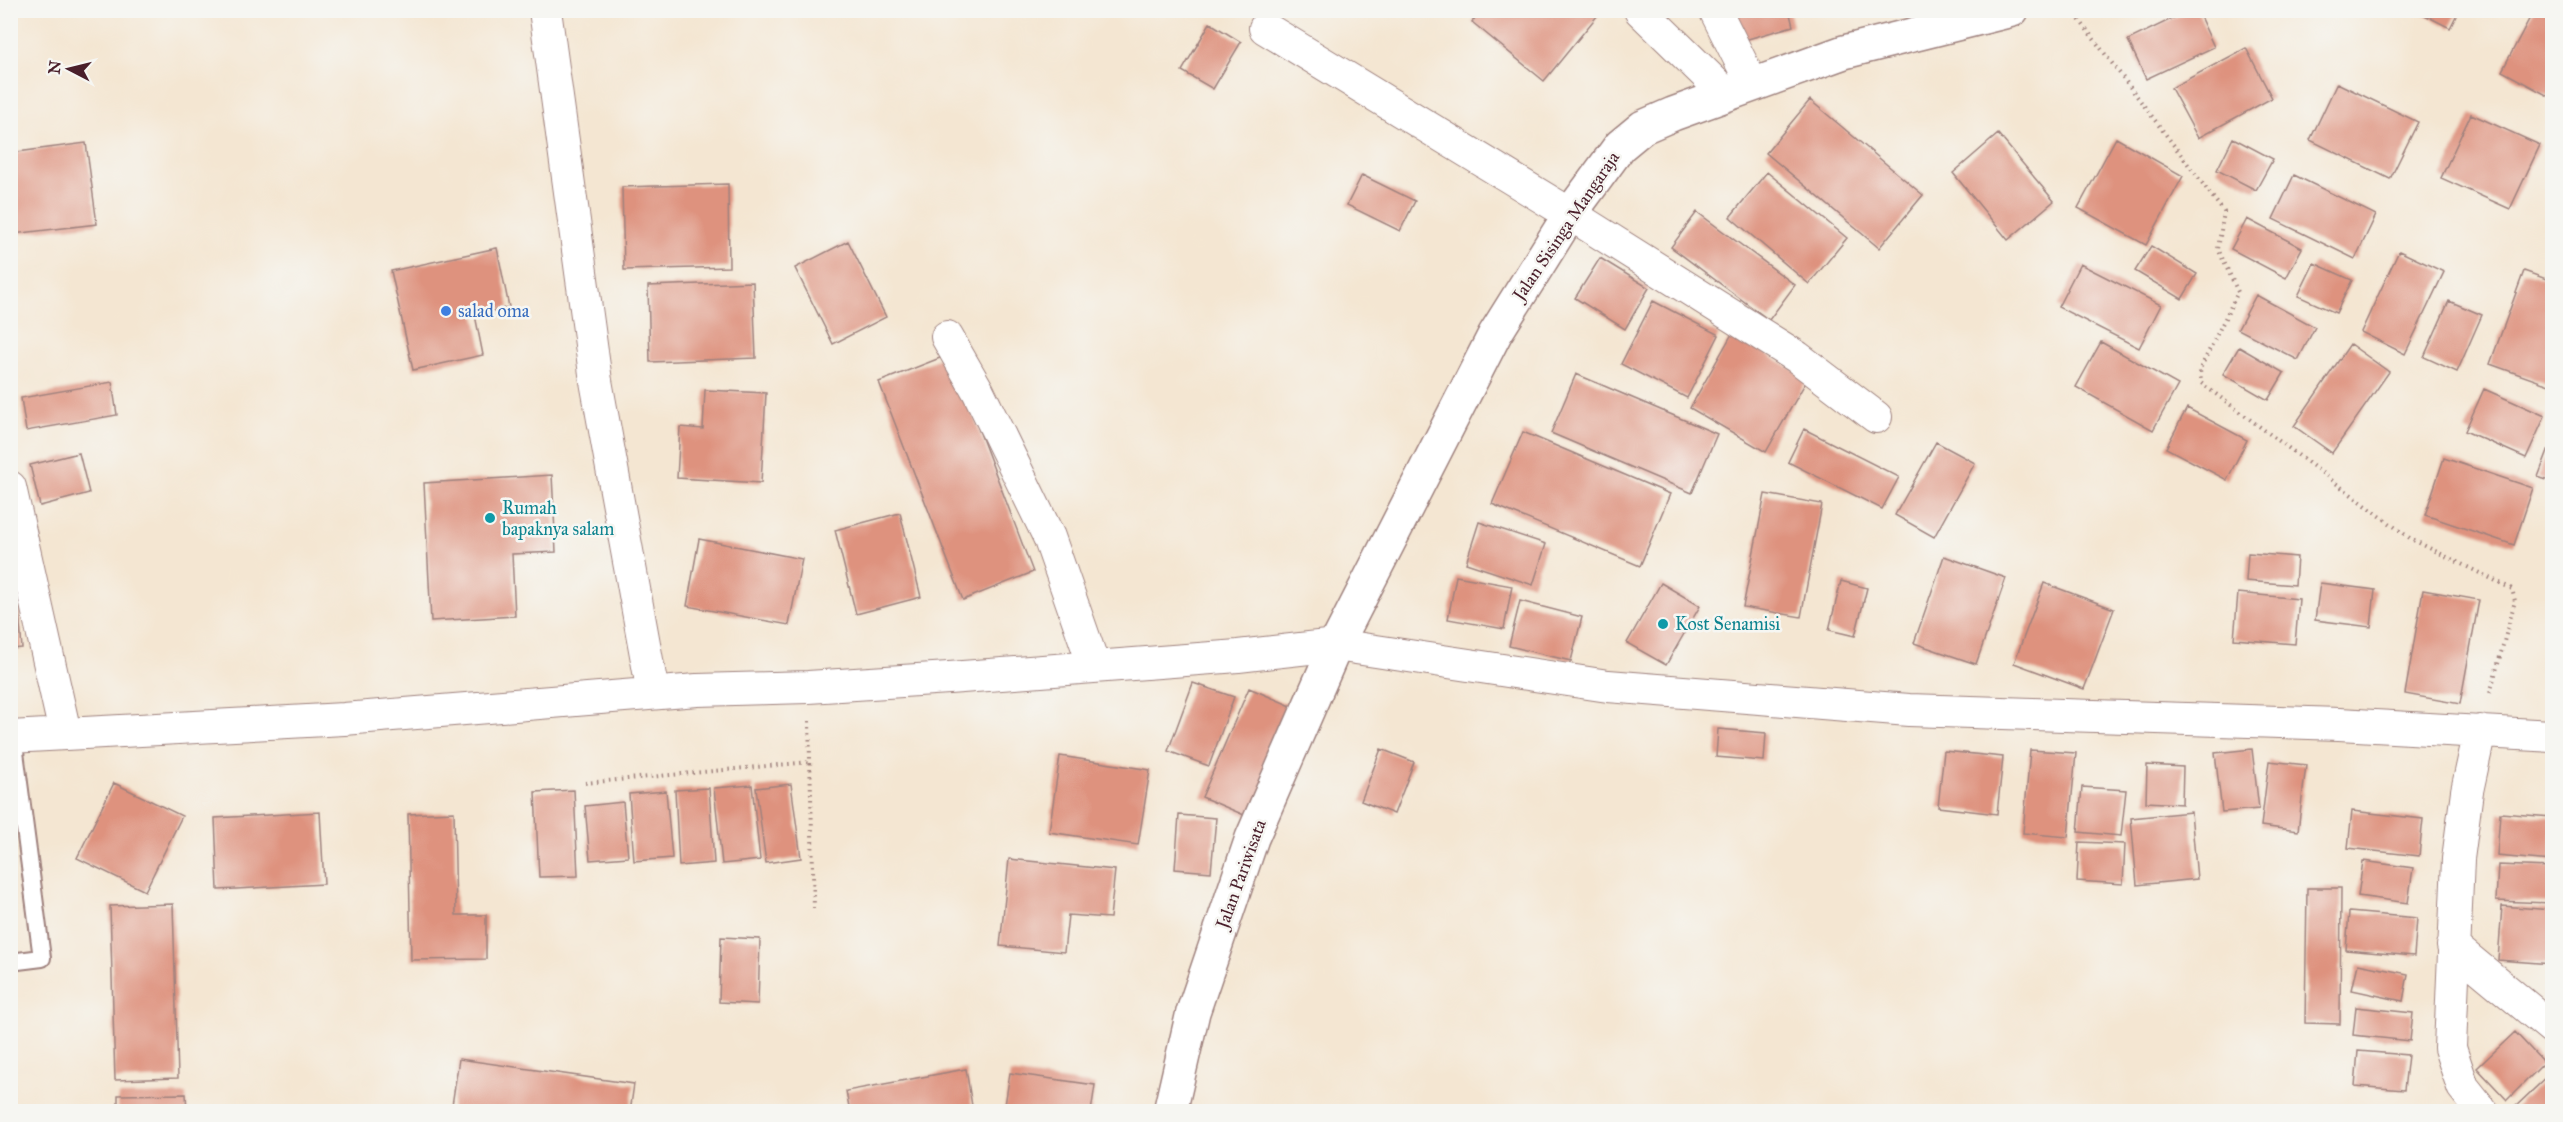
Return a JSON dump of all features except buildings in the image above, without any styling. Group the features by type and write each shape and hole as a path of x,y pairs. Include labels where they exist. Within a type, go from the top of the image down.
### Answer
{"street":[{"path":"545,10 596,381 653,693"},
{"path":"1640,10 1739,89"},
{"path":"1715,10 1739,89"},
{"name":"Jalan Sisinga Mangaraja","path":"1336,645 1495,334 1570,214 1620,146 1643,127 1739,89 1844,52 2012,10"},
{"path":"1264,28 1570,214 1797,357 1876,417"},
{"path":"947,337 978,391 1049,537 1094,666"},
{"path":"10,487 65,733"},
{"path":"12,737 344,719 697,690 808,687 1238,656 1336,645 1608,686 1909,710 2339,724 2553,736"},
{"name":"Jalan Pariwisata","path":"1170,1112 1193,1012 1252,838 1336,645"},
{"path":"2480,731 2467,791 2458,859 2450,1048 2463,1087 2483,1112"},
{"path":"2453,946 2553,1028"}],"lane":[{"path":"10,962 42,958 12,737"}],"path":[{"path":"2072,10 2224,212 2218,249 2238,292 2200,369 2201,383 2411,539 2512,589 2515,601 2480,731"},
{"path":"808,687 814,908"},
{"path":"585,783 810,762"}],"place":[{"name":"salad oma","path":"446,311"},
{"name":"Rumah bapaknya salam","path":"490,518"},
{"name":"Kost Senamisi","path":"1663,624"}]}
